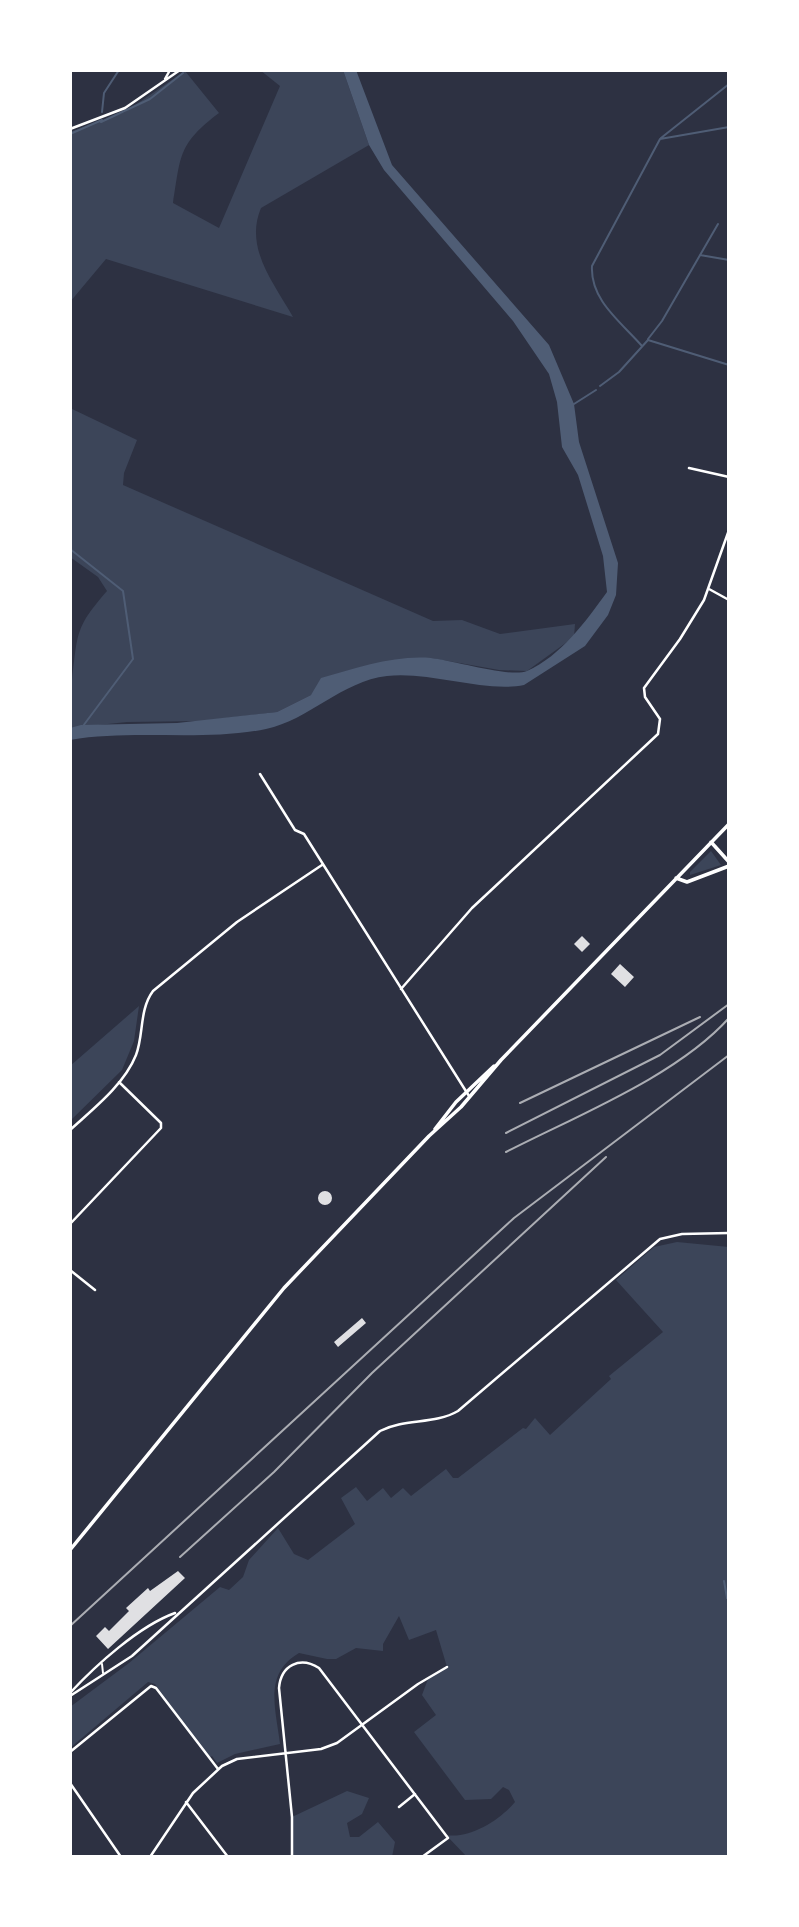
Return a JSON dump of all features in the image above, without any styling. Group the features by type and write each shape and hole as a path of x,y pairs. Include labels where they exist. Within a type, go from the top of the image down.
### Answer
{"street":[{"path":"166,79 170,70"},
{"path":"70,129 125,108 180,70"},
{"path":"689,468 729,477"},
{"path":"401,989 472,908 655,738 660,729 660,719 643,692 688,629 709,589 729,530"},
{"path":"709,589 729,600"},
{"path":"260,774 295,830 304,834 468,1090 468,1100"},
{"path":"70,1550 284,1287 429,1136 468,1100 499,1063 729,824"},
{"path":"676,878 687,882 729,864 711,842"},
{"path":"70,1130 119,1082 137,1054 148,998 237,922 323,865"},
{"path":"429,1136 468,1090 499,1063"},
{"path":"70,1224 161,1128 161,1123 119,1082"},
{"path":"70,1694 132,1656 373,1436 399,1423 439,1418 458,1410 653,1242 674,1235 729,1233"},
{"path":"70,1270 95,1290"},
{"path":"70,1694 97,1664 117,1652 154,1620 178,1612"},
{"path":"292,1857 279,1682 284,1671 303,1661 319,1668 448,1838 422,1857"},
{"path":"150,1857 186,1802 218,1769 237,1759 286,1755 321,1749 337,1743 418,1684 447,1667"},
{"path":"70,1752 151,1686 156,1688 218,1769"},
{"path":"70,1783 121,1857"},
{"path":"399,1807 415,1794"},
{"path":"186,1802 228,1857"}],"lane":[{"path":"97,1664 104,1666 103,1673"}],"shaded area":[{"path":"260,70 343,70 369,145 261,208 256,237 259,251 270,278 293,317 106,259 70,302 70,132 125,112 185,71 219,113 189,142 180,162 173,203 219,228 280,86"},
{"path":"343,70 356,70 392,165 549,345 574,404 579,442 618,563 616,595 608,615 585,646 524,685 492,686 421,676 387,676 355,685 297,718 266,729 218,735 119,735 70,740 70,728 81,725 177,723 277,712 311,695 321,678 389,660 431,658 508,672 527,671 562,647 607,592 603,556 578,475 562,447 557,402 549,374 513,321 384,170 369,145"},
{"path":"70,408 137,440 124,473 123,485 433,621 462,620 500,634 575,624 574,637 527,671 499,670 431,658 311,695 277,712 202,721 127,722 70,728 70,679 72,680 77,641 83,623 107,591 98,577 70,557"},
{"path":"711,851 721,865 690,875 690,872"},
{"path":"139,1006 134,1041 122,1070 70,1121 70,1066"},
{"path":"677,1242 729,1247 729,1857 467,1857 446,1835 465,1834 484,1827 515,1802 509,1790 503,1787 491,1799 465,1800 414,1732 436,1715 422,1695 428,1679 447,1667 436,1630 409,1640 399,1616 383,1644 383,1651 356,1648 336,1659 299,1653 288,1662 280,1671 274,1693 280,1744 235,1754 217,1763 212,1756 209,1758 155,1684 148,1682 70,1748 70,1707 129,1663 220,1587 229,1590 243,1577 249,1560 278,1528 294,1554 308,1560 355,1524 341,1498 356,1487 367,1501 383,1488 391,1498 403,1488 411,1496 446,1469 453,1478 458,1478 523,1428 526,1429 535,1418 550,1435 611,1379 609,1376 663,1332 616,1280 654,1247"},
{"path":"347,1791 369,1798 362,1814 347,1823 350,1837 359,1837 378,1822 395,1842 392,1857 293,1857 292,1817"}],"building":[{"path":"582,936 590,944 582,952 574,944"},
{"path":"620,964 634,977 625,987 611,974"},
{"path":"322,1191 328,1191 332,1198 328,1205 322,1205 318,1201 318,1195"},
{"path":"362,1318 366,1323 338,1347 334,1342"},
{"path":"178,1571 185,1578 108,1649 96,1636 105,1627 109,1631 129,1611 126,1608 148,1588 150,1591"}],"waterway":[{"path":"102,112 104,93 119,70"},
{"path":"101,122 150,99 183,73"},
{"path":"661,138 729,84"},
{"path":"70,134 102,120"},
{"path":"642,346 601,300 593,278 592,266 660,139 729,127"},
{"path":"648,339 662,321 718,224"},
{"path":"700,255 729,260"},
{"path":"600,386 619,372 648,340 729,365"},
{"path":"574,404 596,390"},
{"path":"70,549 123,591 133,659 83,726"},
{"path":"724,1581 727,1598"},
{"path":"728,1606 729,1611"}],"railway":[{"path":"506,1133 660,1055 729,1004"},
{"path":"520,1103 700,1017"},
{"path":"506,1152 654,1076 707,1039 729,1018"},
{"path":"70,1626 514,1218 729,1055"},
{"path":"180,1557 274,1472 372,1373 606,1157"}]}
